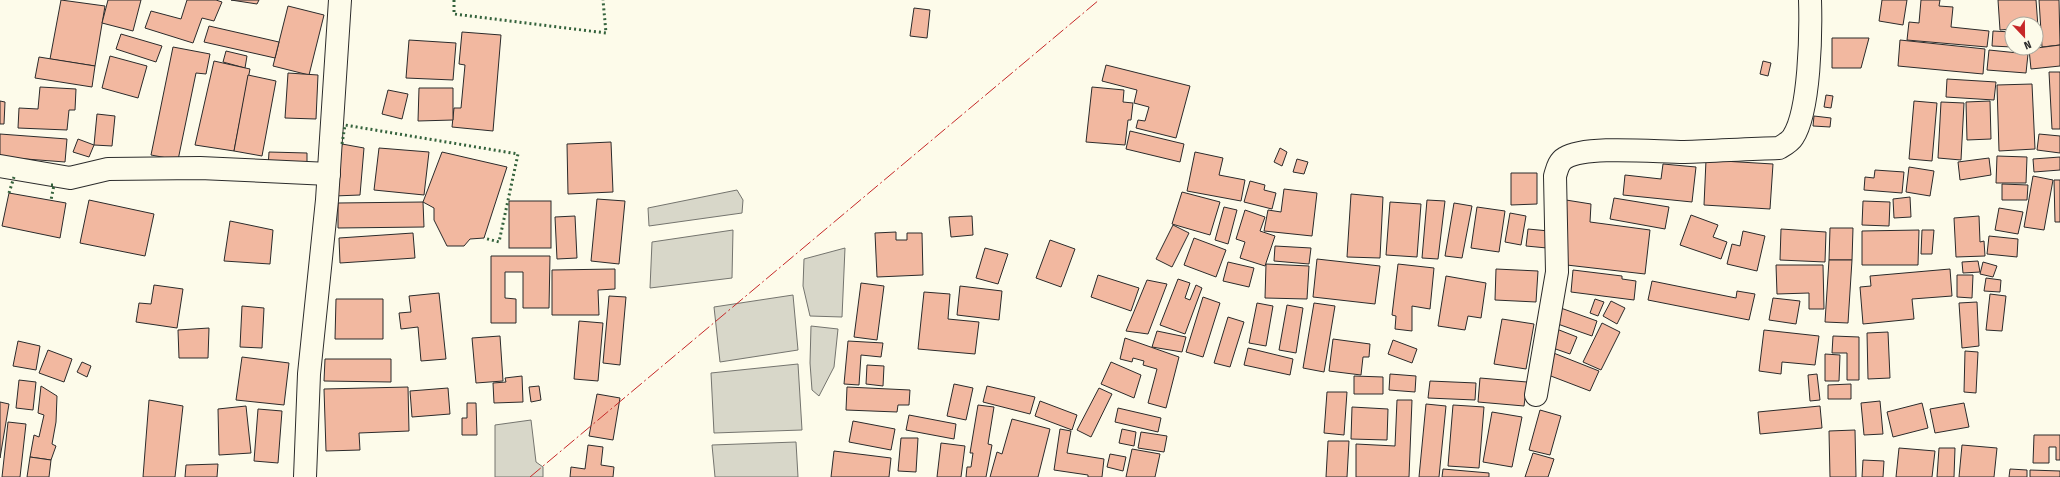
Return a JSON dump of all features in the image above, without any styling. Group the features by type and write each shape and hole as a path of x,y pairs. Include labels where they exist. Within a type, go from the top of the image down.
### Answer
{"street":[{"path":"305,477 309,374 320,280 329,174 340,0"},
{"path":"1536,396 1557,272 1555,176 1559,164 1564,158 1593,151 1684,152 1779,148 1785,145 1793,138 1799,126 1806,103 1810,0"},
{"path":"0,166 70,178 108,170 185,168 329,174"}],"shaded area":[{"path":"737,190 743,200 742,213 649,226 648,208"},
{"path":"733,230 732,278 650,288 652,242"},
{"path":"845,248 842,317 810,316 803,286 804,259"},
{"path":"793,295 798,350 720,362 714,307"},
{"path":"811,326 838,329 834,367 819,396 812,390 810,363"},
{"path":"798,364 802,430 714,433 711,373"},
{"path":"531,420 536,462 543,467 543,477 495,477 495,425"},
{"path":"796,442 798,477 715,477 712,445"}],"building":[{"path":"61,0 105,6 95,66 50,59"},
{"path":"108,0 141,0 133,31 102,23"},
{"path":"187,0 216,0 222,2 214,21 202,18 193,43 145,28 151,11 181,19"},
{"path":"231,0 259,0 257,4"},
{"path":"1882,0 1907,0 1903,25 1879,21"},
{"path":"1921,0 1940,0 1939,6 1953,7 1951,27 1989,31 1987,47 1907,40 1909,22 1919,23"},
{"path":"1998,0 2036,0 2037,16 2004,16 2004,30 2000,30"},
{"path":"2039,0 2059,0 2060,45 2044,47 2044,16 2040,16"},
{"path":"288,6 324,15 309,75 273,66"},
{"path":"914,8 930,10 927,38 910,36"},
{"path":"209,26 279,42 275,58 204,42"},
{"path":"1993,31 2004,32 2004,47 1992,46"},
{"path":"462,32 501,35 493,131 452,127 454,108 461,108 465,65 459,64"},
{"path":"121,34 162,46 156,62 116,49"},
{"path":"1832,38 1869,38 1861,68 1832,68"},
{"path":"409,40 456,43 453,80 406,78"},
{"path":"1900,40 1985,49 1983,74 1898,66"},
{"path":"2060,45 2060,66 2031,69 2030,56 2044,56 2044,47"},
{"path":"173,47 210,54 206,74 196,73 178,160 151,155"},
{"path":"1989,50 2004,52 2004,56 2028,56 2026,73 1987,70"},
{"path":"226,51 247,56 245,68 223,62"},
{"path":"110,56 147,66 138,98 102,88"},
{"path":"39,57 95,66 92,87 35,78"},
{"path":"214,61 250,69 234,151 195,145"},
{"path":"1763,61 1771,63 1768,76 1760,74"},
{"path":"1106,65 1190,86 1176,138 1136,128 1138,120 1145,121 1149,107 1134,103 1137,90 1102,81"},
{"path":"2049,72 2060,72 2060,129 2052,129"},
{"path":"288,73 318,75 316,119 285,118"},
{"path":"248,75 276,81 262,156 234,151"},
{"path":"1947,79 1996,82 1994,100 1946,97"},
{"path":"2032,84 2035,149 1999,151 1997,85"},
{"path":"40,87 76,89 75,110 69,110 67,130 18,128 19,108 38,109"},
{"path":"1092,87 1124,90 1123,102 1133,103 1131,120 1128,120 1125,145 1086,142"},
{"path":"419,88 453,88 453,120 418,121"},
{"path":"388,90 408,94 402,119 382,114"},
{"path":"1826,95 1833,96 1831,108 1824,107"},
{"path":"0,101 5,102 4,124 0,124"},
{"path":"1914,101 1937,103 1932,161 1909,159"},
{"path":"1990,101 1991,139 1967,140 1966,102"},
{"path":"1941,102 1964,103 1961,160 1938,158"},
{"path":"97,114 115,116 112,146 94,145"},
{"path":"1814,116 1831,118 1830,127 1813,126"},
{"path":"1130,131 1184,144 1180,162 1126,149"},
{"path":"0,134 67,139 65,162 0,157"},
{"path":"2039,134 2060,136 2060,153 2037,150"},
{"path":"78,139 94,145 89,157 73,152"},
{"path":"611,142 613,192 568,194 567,144"},
{"path":"342,144 364,148 360,195 334,196"},
{"path":"379,148 429,152 424,195 374,190"},
{"path":"1280,148 1287,152 1282,166 1274,162"},
{"path":"269,152 307,153 307,170 268,168"},
{"path":"442,152 507,167 484,238 470,239 464,246 447,246 434,220 434,208 423,202"},
{"path":"1195,152 1223,158 1219,175 1245,180 1241,201 1187,191"},
{"path":"1997,156 2027,157 2026,183 1996,183"},
{"path":"2060,157 2060,170 2034,172 2033,159"},
{"path":"1989,158 1991,175 1960,180 1958,162"},
{"path":"1297,159 1308,162 1304,174 1293,172"},
{"path":"1706,160 1773,164 1770,209 1704,205"},
{"path":"1663,164 1696,167 1692,202 1623,195 1625,175 1661,179"},
{"path":"1909,167 1934,171 1930,196 1906,192"},
{"path":"1875,170 1904,172 1902,193 1864,190 1865,177 1874,178"},
{"path":"1511,173 1537,173 1537,204 1511,205"},
{"path":"2033,176 2053,180 2044,230 2024,227"},
{"path":"2054,180 2060,180 2060,222 2055,222"},
{"path":"1250,181 1265,185 1264,190 1276,193 1272,209 1244,202"},
{"path":"2002,184 2028,185 2027,200 2002,200"},
{"path":"1284,189 1317,193 1312,236 1264,231 1268,210 1281,212"},
{"path":"1182,192 1220,202 1210,235 1172,224"},
{"path":"9,193 66,203 60,238 2,226"},
{"path":"1351,194 1383,197 1380,258 1347,257"},
{"path":"1910,197 1911,217 1894,218 1893,199"},
{"path":"1614,198 1669,207 1665,229 1610,219"},
{"path":"597,199 625,201 619,264 591,261"},
{"path":"89,200 154,214 145,256 80,243"},
{"path":"1427,200 1445,201 1438,259 1422,258"},
{"path":"1566,200 1591,204 1590,222 1650,230 1645,274 1558,264"},
{"path":"509,201 551,201 551,248 509,248"},
{"path":"1863,201 1890,202 1889,226 1862,225"},
{"path":"423,202 424,227 338,228 338,203"},
{"path":"1390,202 1421,204 1417,257 1386,255"},
{"path":"1454,203 1472,206 1462,258 1445,256"},
{"path":"1224,207 1237,210 1228,244 1215,240"},
{"path":"1477,207 1505,211 1499,252 1471,248"},
{"path":"1999,208 2023,212 2018,234 1995,230"},
{"path":"1245,210 1265,217 1260,231 1275,236 1265,266 1240,258 1245,242 1236,239"},
{"path":"1510,213 1526,216 1521,245 1505,242"},
{"path":"1691,215 1718,225 1713,237 1727,242 1721,259 1680,245"},
{"path":"575,216 577,258 557,259 555,217"},
{"path":"972,216 973,235 951,237 949,217"},
{"path":"1979,216 1980,242 1984,241 1985,256 1956,257 1954,218"},
{"path":"230,221 273,230 270,264 224,261"},
{"path":"1173,225 1189,233 1172,267 1156,259"},
{"path":"1830,228 1853,228 1852,260 1829,260"},
{"path":"1528,229 1549,231 1547,248 1526,246"},
{"path":"1781,229 1826,232 1825,262 1780,260"},
{"path":"1919,230 1918,265 1862,265 1862,231"},
{"path":"1922,230 1934,230 1932,254 1921,254"},
{"path":"1743,231 1765,236 1757,271 1727,264 1732,244 1740,246"},
{"path":"896,232 896,240 907,240 907,233 922,233 923,275 877,277 875,233"},
{"path":"413,233 415,258 340,263 339,238"},
{"path":"1989,236 2018,239 2017,257 1987,254"},
{"path":"1194,238 1226,250 1216,277 1184,265"},
{"path":"1050,240 1075,249 1061,287 1036,278"},
{"path":"1275,246 1311,248 1309,264 1274,261"},
{"path":"985,248 1008,254 998,284 976,278"},
{"path":"491,256 550,256 549,308 523,308 523,272 505,272 505,298 516,299 516,323 491,323"},
{"path":"1317,259 1380,266 1375,304 1313,297"},
{"path":"1829,260 1852,260 1848,323 1825,322"},
{"path":"1978,261 1980,272 1963,273 1962,262"},
{"path":"1228,262 1254,268 1249,287 1223,281"},
{"path":"1983,262 1997,266 1993,277 1980,274"},
{"path":"1266,264 1309,266 1307,299 1265,298"},
{"path":"1398,264 1434,268 1430,309 1412,306 1412,331 1395,329 1396,316 1392,315"},
{"path":"1776,265 1823,265 1824,309 1809,309 1809,293 1777,294"},
{"path":"615,269 615,289 598,290 599,315 552,315 552,270"},
{"path":"1496,269 1538,271 1536,302 1495,300"},
{"path":"1950,269 1952,296 1912,299 1914,319 1863,324 1860,287 1871,286 1870,276"},
{"path":"1573,270 1622,276 1622,279 1636,281 1634,300 1571,292"},
{"path":"1098,275 1139,288 1131,311 1091,297"},
{"path":"1957,275 1973,275 1972,298 1957,297"},
{"path":"1446,276 1486,283 1481,318 1468,316 1465,330 1438,326"},
{"path":"1986,278 2001,280 2000,292 1984,291"},
{"path":"1178,279 1190,283 1185,298 1190,300 1196,285 1202,288 1185,334 1160,325"},
{"path":"1147,280 1167,284 1148,334 1126,331"},
{"path":"1652,281 1736,298 1737,291 1755,294 1749,320 1648,300"},
{"path":"861,283 884,286 877,340 854,337"},
{"path":"154,285 183,289 177,328 136,322 139,303 151,304"},
{"path":"960,286 1002,291 999,320 957,315"},
{"path":"924,292 950,294 948,319 979,322 975,354 918,349"},
{"path":"439,293 446,359 421,361 418,327 401,329 399,313 411,312 409,296"},
{"path":"1990,294 2006,296 2002,331 1986,330"},
{"path":"609,296 626,297 620,365 603,363"},
{"path":"1203,297 1220,303 1203,357 1186,352"},
{"path":"1773,298 1800,301 1796,324 1769,320"},
{"path":"336,299 383,299 383,339 335,339"},
{"path":"1595,299 1604,302 1598,316 1590,313"},
{"path":"1611,301 1625,308 1617,324 1603,316"},
{"path":"1977,302 1979,346 1962,348 1959,303"},
{"path":"1257,303 1273,306 1266,346 1249,343"},
{"path":"1314,303 1335,306 1324,372 1303,368"},
{"path":"1287,305 1303,308 1296,353 1279,350"},
{"path":"242,306 264,308 262,348 240,347"},
{"path":"1558,307 1597,321 1592,336 1552,322"},
{"path":"1228,317 1244,322 1230,367 1214,363"},
{"path":"1502,319 1534,324 1526,369 1494,364"},
{"path":"579,321 603,323 598,381 574,379"},
{"path":"1602,323 1620,332 1601,370 1583,362"},
{"path":"209,328 208,358 179,358 178,330"},
{"path":"1554,328 1577,337 1570,354 1547,346"},
{"path":"1764,330 1819,336 1815,365 1782,362 1781,374 1759,371"},
{"path":"1157,331 1186,337 1182,352 1152,347"},
{"path":"1888,332 1890,378 1868,379 1867,333"},
{"path":"500,336 503,381 476,383 472,338"},
{"path":"1833,336 1859,337 1859,380 1847,380 1847,353 1832,353"},
{"path":"1125,338 1179,357 1166,408 1148,403 1157,369 1143,365 1144,361 1133,358 1132,362 1120,359"},
{"path":"1333,339 1370,344 1369,357 1363,357 1361,375 1329,371"},
{"path":"1393,340 1417,349 1412,363 1388,354"},
{"path":"18,341 40,346 36,370 13,366"},
{"path":"848,341 883,343 881,357 861,355 859,385 844,384"},
{"path":"1248,348 1293,359 1290,375 1244,365"},
{"path":"48,350 72,359 64,382 39,373"},
{"path":"1965,351 1978,352 1976,393 1964,392"},
{"path":"1551,352 1599,371 1590,391 1543,373"},
{"path":"1825,354 1840,355 1839,381 1825,381"},
{"path":"242,357 289,363 284,405 236,400"},
{"path":"325,359 391,359 391,382 324,381"},
{"path":"82,362 91,366 87,377 77,372"},
{"path":"1111,362 1141,375 1134,398 1101,384"},
{"path":"867,365 884,366 883,386 866,384"},
{"path":"1390,374 1416,376 1415,392 1389,390"},
{"path":"1817,374 1820,400 1810,401 1808,375"},
{"path":"522,376 523,402 494,403 493,383 506,382 505,378"},
{"path":"1354,376 1383,377 1383,394 1354,394"},
{"path":"1480,378 1527,382 1524,406 1478,402"},
{"path":"19,380 36,382 33,410 16,408"},
{"path":"1430,381 1476,383 1475,400 1428,398"},
{"path":"954,384 973,388 966,420 947,416"},
{"path":"1851,384 1851,399 1828,399 1828,385"},
{"path":"41,386 57,396 56,422 52,444 56,446 51,460 30,457 34,435 39,437 44,415 38,413"},
{"path":"539,386 541,400 531,402 529,387"},
{"path":"987,386 1035,397 1030,414 983,402"},
{"path":"408,387 409,431 359,433 360,450 326,451 324,389"},
{"path":"847,387 910,390 909,405 898,405 897,412 846,410"},
{"path":"448,388 450,414 412,417 410,391"},
{"path":"1099,388 1112,394 1091,437 1077,430"},
{"path":"1327,392 1347,392 1344,435 1324,433"},
{"path":"597,394 620,398 613,440 589,436"},
{"path":"149,400 183,406 175,477 143,477"},
{"path":"1397,400 1412,400 1409,477 1356,477 1356,444 1395,446"},
{"path":"1040,401 1077,415 1072,430 1035,416"},
{"path":"1880,401 1883,434 1864,435 1861,403"},
{"path":"0,402 9,404 0,458"},
{"path":"467,403 476,403 477,435 462,435 462,418 467,418"},
{"path":"1922,403 1928,428 1893,437 1887,412"},
{"path":"1964,403 1969,427 1935,433 1930,409"},
{"path":"1426,404 1446,406 1439,477 1419,477"},
{"path":"978,405 994,407 988,444 992,445 986,477 966,477 967,467 971,467 973,453 970,453"},
{"path":"1453,405 1484,407 1479,468 1448,466"},
{"path":"246,406 251,453 219,455 218,409"},
{"path":"1820,406 1822,428 1760,434 1758,412"},
{"path":"1352,407 1388,409 1387,440 1351,439"},
{"path":"1118,408 1161,418 1158,432 1115,422"},
{"path":"258,409 282,411 278,463 254,461"},
{"path":"1540,410 1561,416 1550,455 1529,450"},
{"path":"1492,412 1522,417 1512,467 1483,462"},
{"path":"909,415 956,424 954,439 906,430"},
{"path":"1012,419 1050,429 1038,477 990,477 997,452 1002,454"},
{"path":"853,421 895,429 891,450 849,442"},
{"path":"8,422 26,424 20,477 2,477"},
{"path":"1060,429 1071,431 1067,453 1104,459 1102,477 1088,477 1088,475 1054,470"},
{"path":"1122,429 1136,432 1134,446 1119,443"},
{"path":"1855,430 1856,477 1830,477 1829,431"},
{"path":"1141,432 1167,436 1164,452 1138,448"},
{"path":"2034,435 2060,435 2060,460 2056,460 2056,447 2049,447 2049,463 2033,463"},
{"path":"901,438 918,438 916,472 898,471"},
{"path":"1328,441 1349,441 1347,477 1326,477"},
{"path":"941,443 965,446 961,477 937,477"},
{"path":"588,445 603,447 601,465 614,467 613,477 570,477 571,467 585,469"},
{"path":"1962,445 1997,448 1994,477 1959,477"},
{"path":"1899,448 1935,451 1932,477 1896,477"},
{"path":"1939,448 1955,448 1954,477 1937,477"},
{"path":"1132,449 1160,454 1155,477 1126,477"},
{"path":"834,451 891,458 889,477 831,477"},
{"path":"1533,453 1554,459 1548,477 1525,477"},
{"path":"1110,454 1126,457 1123,471 1107,467"},
{"path":"30,457 51,460 49,477 27,477"},
{"path":"1863,460 1884,461 1883,477 1862,477"},
{"path":"218,464 217,477 185,477 186,465"},
{"path":"1443,469 1489,473 1489,477 1442,477"},
{"path":"2010,469 2027,470 2027,477 2009,477"},
{"path":"2030,470 2060,471 2060,477 2030,477"}],"hedge":[{"path":"454,0 454,14 606,33 603,0"},
{"path":"342,144 345,125 518,154 499,242 484,238"},
{"path":"9,193 14,177"},
{"path":"51,185 54,185 51,200"}],"power":[{"path":"530,477 1099,0"}]}
